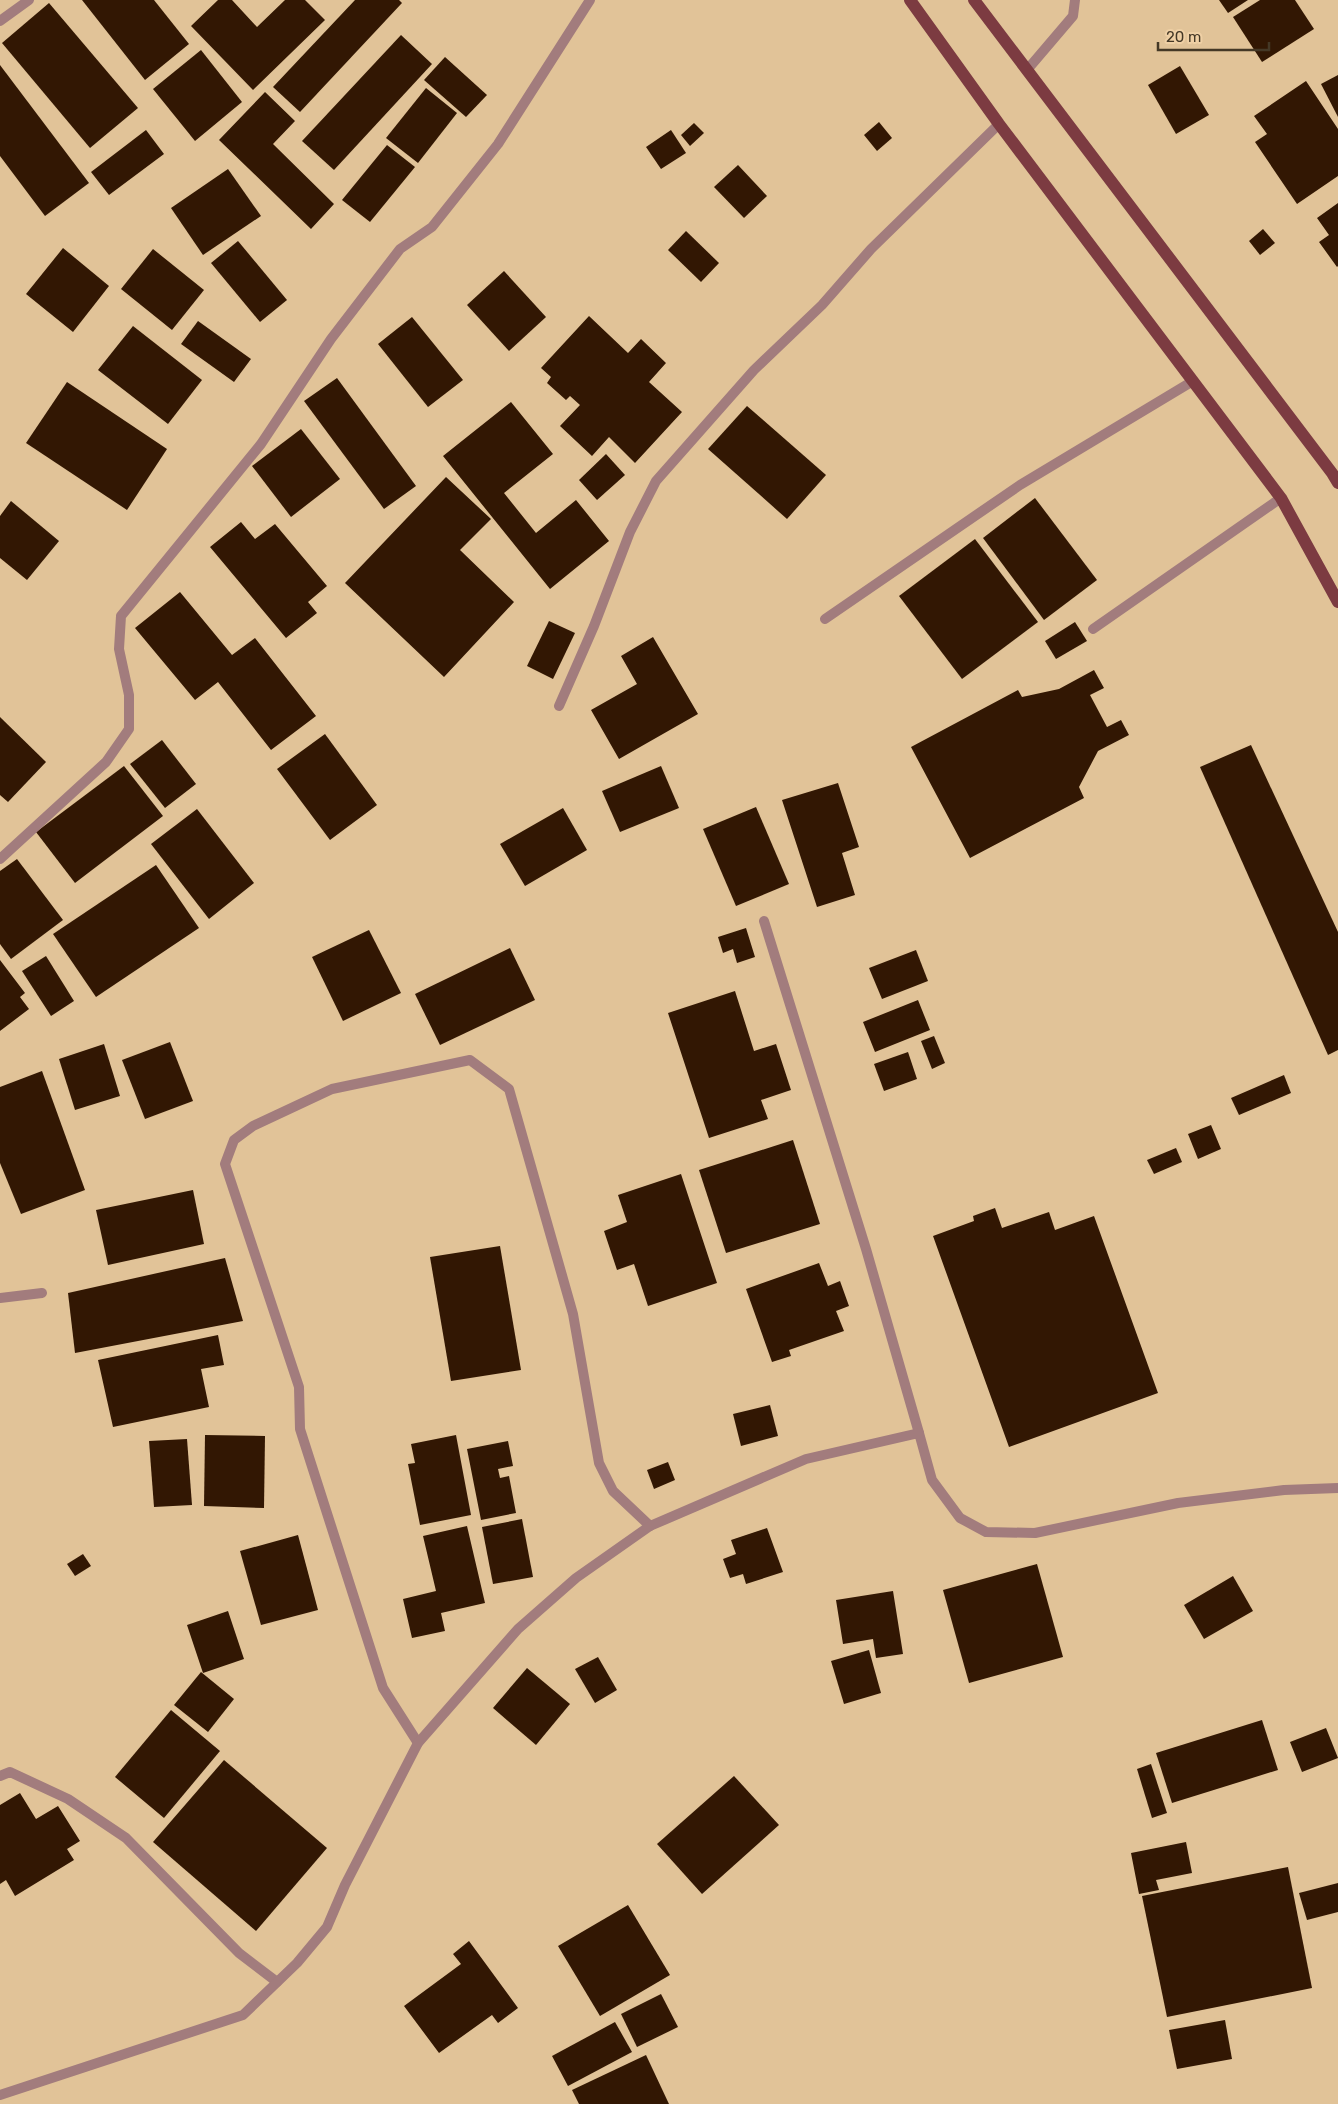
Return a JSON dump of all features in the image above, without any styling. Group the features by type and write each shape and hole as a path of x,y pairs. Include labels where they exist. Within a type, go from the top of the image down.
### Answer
{"main road":[{"path":"910,0 1000,124 1281,498 1338,602"},
{"path":"974,0 1336,475"}],"street":[{"path":"0,21 29,0"},
{"path":"0,858 106,762 129,728 129,696 120,649 121,616 262,444 331,339 400,249 432,227 498,144 590,0"},
{"path":"1028,70 1073,16 1075,0"},
{"path":"559,706 594,626 630,532 656,481 754,370 822,305 871,249 1000,124"},
{"path":"825,619 1020,484 1194,381"},
{"path":"1093,629 1281,498"},
{"path":"764,921 866,1249 932,1480 960,1518 986,1532 1035,1533 1178,1502 1284,1490 1338,1488"},
{"path":"418,1743 382,1688 300,1429 299,1387 225,1164 234,1140 253,1126 332,1089 470,1060 509,1089 573,1314 599,1462 613,1491 650,1526"},
{"path":"0,1298 42,1293"},
{"path":"0,2095 243,2015 297,1963 327,1927 345,1884 418,1743 518,1629 576,1578 650,1526 806,1459 919,1433"},
{"path":"0,1776 10,1772 68,1799 126,1838 239,1953 277,1982"}],"building":[{"path":"82,0 154,0 189,44 145,80"},
{"path":"218,0 232,0 257,27 285,0 305,0 325,20 253,90 191,26"},
{"path":"355,0 399,0 402,3 300,112 273,87"},
{"path":"1219,0 1248,0 1228,13"},
{"path":"1260,0 1295,0 1314,29 1262,62 1233,17"},
{"path":"49,3 138,108 90,148 2,43"},
{"path":"401,35 432,64 334,170 302,141"},
{"path":"201,50 242,102 195,141 153,89"},
{"path":"445,57 487,95 466,117 424,80"},
{"path":"0,65 89,183 45,216 0,156"},
{"path":"1180,66 1209,115 1176,134 1148,85"},
{"path":"1338,75 1338,117 1321,84"},
{"path":"1306,81 1338,129 1338,176 1297,204 1255,142 1267,134 1254,116"},
{"path":"426,88 457,113 418,163 386,138"},
{"path":"265,92 295,121 273,144 334,204 311,229 219,140"},
{"path":"879,122 892,138 877,151 864,135"},
{"path":"694,123 704,133 690,146 681,135"},
{"path":"146,130 164,154 109,195 91,172"},
{"path":"671,130 686,153 661,169 646,147"},
{"path":"387,145 415,167 370,222 342,200"},
{"path":"738,165 767,196 744,218 714,187"},
{"path":"228,169 261,216 203,255 171,208"},
{"path":"1338,203 1337,267 1319,242 1329,235 1317,218"},
{"path":"1263,229 1275,243 1260,255 1249,241"},
{"path":"686,231 719,263 701,282 668,250"},
{"path":"238,241 287,300 260,322 211,263"},
{"path":"63,248 109,286 73,332 26,294"},
{"path":"153,249 204,290 172,330 121,289"},
{"path":"504,271 546,317 509,351 467,305"},
{"path":"589,316 628,353 641,339 666,363 649,382 682,412 635,463 609,437 592,456 560,426 580,405 570,396 566,400 547,383 551,377 541,368"},
{"path":"412,317 463,380 428,407 378,344"},
{"path":"198,321 251,359 234,382 181,344"},
{"path":"133,326 202,380 168,424 98,370"},
{"path":"337,378 416,486 384,509 304,401"},
{"path":"67,382 167,449 127,510 26,443"},
{"path":"511,402 553,454 504,493 536,533 576,500 609,541 550,589 443,456"},
{"path":"747,406 826,475 787,519 708,449"},
{"path":"301,429 340,479 291,517 252,466"},
{"path":"606,454 625,475 597,500 579,480"},
{"path":"446,477 491,519 460,550 514,602 444,677 345,583"},
{"path":"1035,498 1097,580 1044,620 983,538"},
{"path":"11,501 59,541 27,580 0,558 0,516"},
{"path":"241,522 255,539 275,524 327,586 308,602 317,613 286,638 210,547"},
{"path":"975,539 1038,622 962,679 899,596"},
{"path":"180,592 232,655 255,638 316,716 271,750 218,682 195,700 135,628"},
{"path":"549,621 575,633 553,679 527,666"},
{"path":"1075,622 1087,641 1056,659 1045,641"},
{"path":"653,637 698,714 619,759 591,710 637,684 621,656"},
{"path":"1094,670 1104,688 1090,695 1107,727 1121,720 1129,735 1098,751 1079,787 1084,798 970,858 911,747 1018,690 1022,697 1059,689"},
{"path":"0,717 46,762 8,802 0,795"},
{"path":"325,734 377,805 330,840 277,769"},
{"path":"162,740 196,784 165,808 130,764"},
{"path":"1251,745 1338,932 1338,1050 1328,1055 1200,767"},
{"path":"124,766 163,816 75,883 36,832"},
{"path":"661,766 679,808 620,832 602,791"},
{"path":"838,783 859,847 842,853 855,895 817,907 782,800"},
{"path":"756,807 789,884 736,906 703,829"},
{"path":"563,808 587,850 525,886 500,844"},
{"path":"197,809 254,883 209,919 151,844"},
{"path":"17,859 63,920 11,959 0,944 0,871"},
{"path":"156,865 199,928 96,997 53,934"},
{"path":"746,928 755,957 737,963 733,949 723,953 718,937"},
{"path":"369,930 401,993 343,1021 312,957"},
{"path":"510,948 535,1000 440,1045 415,994"},
{"path":"916,950 928,981 882,999 869,968"},
{"path":"46,956 74,1001 51,1016 22,971"},
{"path":"0,960 25,993 20,997 29,1009 0,1031"},
{"path":"735,991 754,1051 776,1044 791,1090 761,1100 768,1119 709,1138 668,1013"},
{"path":"918,1000 930,1030 875,1052 863,1022"},
{"path":"934,1036 945,1063 932,1069 921,1041"},
{"path":"170,1042 193,1101 145,1119 122,1060"},
{"path":"104,1044 120,1096 75,1110 59,1059"},
{"path":"908,1052 917,1079 884,1091 874,1064"},
{"path":"42,1071 85,1190 21,1214 0,1163 0,1087"},
{"path":"1284,1075 1291,1093 1239,1115 1231,1098"},
{"path":"1211,1125 1221,1149 1198,1159 1188,1134"},
{"path":"793,1140 820,1224 726,1253 699,1170"},
{"path":"1176,1148 1182,1162 1154,1174 1147,1160"},
{"path":"681,1174 717,1283 648,1306 634,1264 617,1270 604,1231 627,1222 618,1195"},
{"path":"193,1190 204,1244 108,1265 96,1210"},
{"path":"995,1208 1002,1228 1049,1212 1055,1230 1094,1216 1158,1393 1009,1447 933,1236 974,1221 973,1216"},
{"path":"500,1246 521,1370 451,1381 430,1257"},
{"path":"225,1258 243,1321 75,1353 68,1293"},
{"path":"819,1263 828,1286 840,1281 849,1306 836,1311 844,1331 789,1350 791,1356 772,1362 746,1289"},
{"path":"218,1335 224,1365 201,1369 209,1407 113,1427 98,1360"},
{"path":"770,1405 778,1436 741,1446 733,1414"},
{"path":"205,1435 265,1436 264,1508 204,1506"},
{"path":"456,1435 471,1515 420,1525 408,1464 415,1463 411,1444"},
{"path":"187,1439 192,1505 154,1507 149,1441"},
{"path":"508,1441 513,1466 498,1469 500,1478 509,1476 516,1513 481,1520 467,1449"},
{"path":"668,1462 675,1480 654,1489 647,1470"},
{"path":"522,1519 533,1577 493,1584 482,1527"},
{"path":"467,1526 485,1603 441,1613 445,1631 412,1638 403,1599 436,1591 423,1536"},
{"path":"767,1528 783,1572 746,1584 743,1574 730,1578 723,1559 736,1554 731,1540"},
{"path":"298,1535 318,1610 261,1625 240,1551"},
{"path":"83,1554 91,1566 75,1576 67,1564"},
{"path":"1037,1564 1063,1657 969,1683 943,1590"},
{"path":"1233,1576 1253,1611 1204,1639 1184,1605"},
{"path":"893,1591 903,1654 876,1658 873,1639 843,1644 836,1600"},
{"path":"228,1611 244,1659 203,1673 187,1625"},
{"path":"869,1650 881,1693 844,1704 831,1661"},
{"path":"598,1657 617,1690 595,1703 575,1669"},
{"path":"527,1668 570,1704 536,1745 493,1708"},
{"path":"201,1672 234,1699 208,1732 174,1705"},
{"path":"171,1710 220,1751 164,1818 115,1777"},
{"path":"1262,1720 1278,1770 1172,1803 1156,1753"},
{"path":"1326,1728 1338,1758 1302,1772 1290,1742"},
{"path":"224,1760 327,1848 256,1931 153,1842"},
{"path":"1151,1764 1167,1813 1152,1818 1137,1769"},
{"path":"734,1776 779,1825 702,1894 657,1844"},
{"path":"20,1793 36,1819 58,1806 80,1841 67,1849 74,1860 15,1896 6,1880 0,1884 0,1805"},
{"path":"1186,1842 1192,1873 1156,1880 1159,1890 1139,1894 1131,1853"},
{"path":"1288,1867 1312,1988 1167,2017 1142,1896"},
{"path":"1338,1883 1338,1912 1307,1920 1299,1893"},
{"path":"628,1905 670,1975 600,2016 558,1946"},
{"path":"469,1941 518,2008 498,2023 492,2015 439,2053 404,2006 461,1964 453,1954"},
{"path":"661,1994 678,2027 637,2047 621,2014"},
{"path":"1225,2020 1232,2059 1177,2069 1169,2030"},
{"path":"615,2022 632,2052 568,2086 552,2056"},
{"path":"646,2055 669,2104 579,2104 572,2090"}]}
